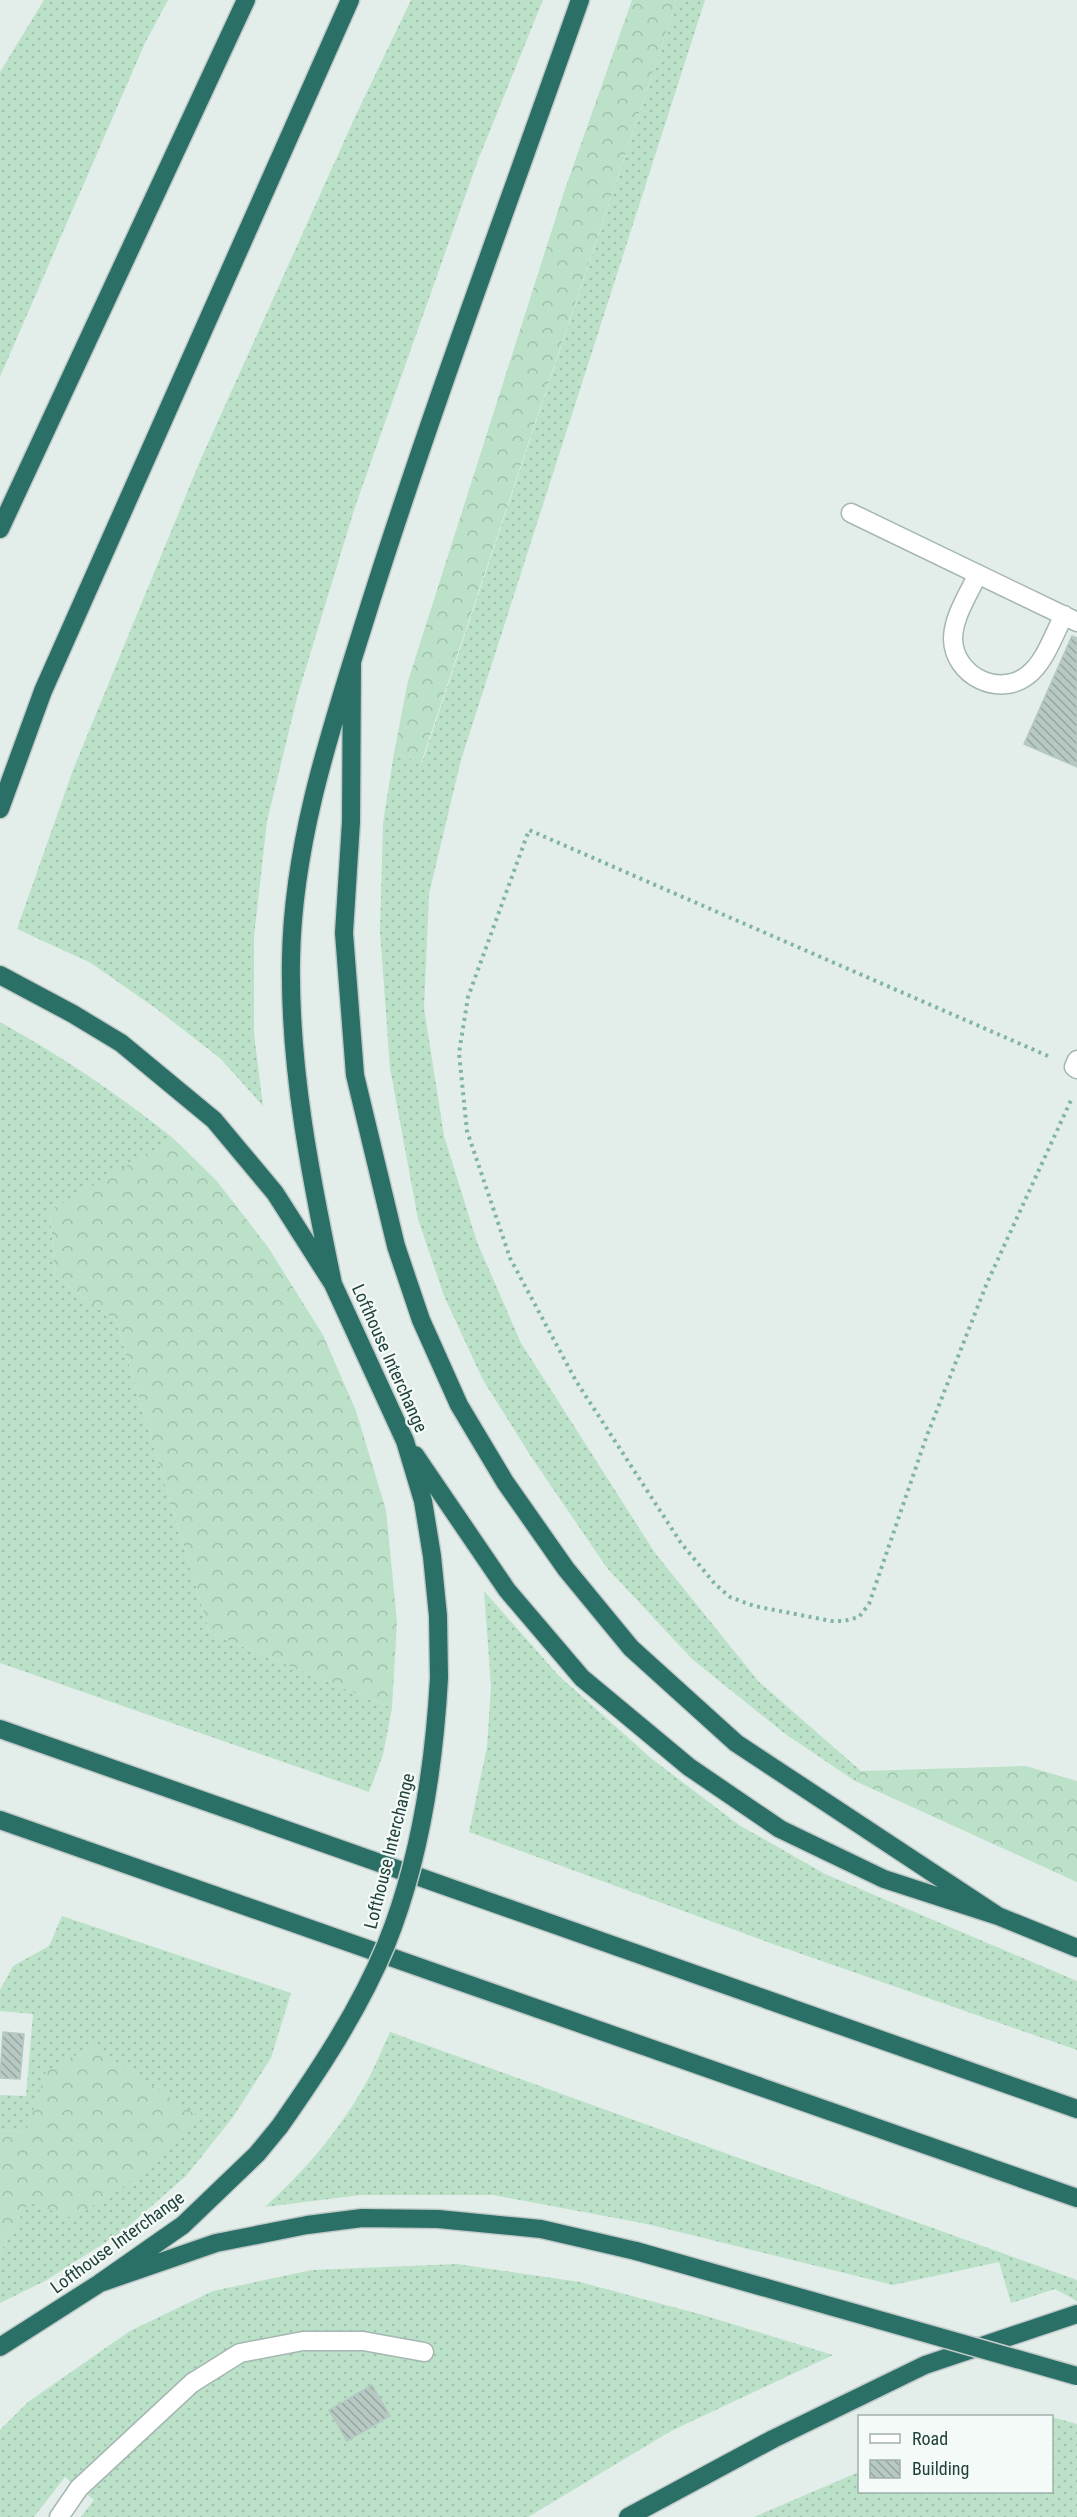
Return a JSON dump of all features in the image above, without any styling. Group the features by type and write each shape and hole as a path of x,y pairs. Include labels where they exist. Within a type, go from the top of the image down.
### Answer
{"highway":[{"path":"0,529 246,0"},
{"path":"0,809 43,692 350,0"},
{"path":"333,1284 314,1189 296,1073 291,958 302,854 318,775 392,536 580,0"},
{"path":"352,662 351,822 344,933 355,1075 396,1246 422,1320 459,1405 505,1482 559,1559 631,1648 736,1743 999,1916"},
{"name":"Lofthouse Interchange","path":"0,975 121,1043 214,1120 275,1192 333,1284 405,1441 423,1502 438,1616 439,1678 436,1737 429,1782 403,1893 386,1945 357,2005 324,2062 280,2126 257,2154 183,2225 100,2283 0,2348"},
{"path":"405,1441 507,1590 575,1669 689,1767 780,1829 884,1879 999,1916 1077,1948"},
{"path":"0,1729 1077,2109"},
{"path":"0,1820 1077,2198"},
{"path":"100,2283 216,2243 307,2225 362,2218 438,2219 541,2229 636,2251 1077,2376"},
{"path":"627,2517 773,2439 925,2364 1077,2314"}],"lane":[{"path":"851,513 1070,618 1038,665 1028,675 1015,682 1000,685 986,683 973,676 962,666 955,653 953,639 955,624 978,574"},
{"path":"59,2517 80,2488 192,2383 240,2353 303,2341 363,2341 424,2352"}],"path":[{"path":"1076,1065 529,830 468,997 459,1053 467,1131 510,1258 576,1381 681,1543 715,1584 730,1597 754,1606 831,1621 844,1621 859,1617 869,1604 926,1438 987,1283 1077,1088"}],"green space":[{"path":"44,0 168,0 145,43 0,377 0,72"},
{"path":"411,0 543,0 478,160 355,507 298,694 267,821 254,937 254,1034 263,1106 221,1059 158,1010 91,963 17,929 73,770 200,461 355,117"},
{"path":"632,0 677,0 421,763 394,753 408,681 565,189"},
{"path":"677,0 705,0 461,760 429,894 424,1008 444,1136 477,1242 521,1343 655,1553 759,1682 861,1771 855,1781 784,1733 692,1659 607,1568 532,1458 483,1380 444,1296 418,1219 390,1068 380,931 383,823 394,753 422,763"},
{"path":"0,1022 90,1077 174,1139 50,1211 55,1277 116,1321 210,1633 392,1708 383,1755 369,1792 0,1663"},
{"path":"174,1139 216,1180 268,1247 323,1335 356,1411 386,1510 397,1622 392,1708 210,1633 116,1321 55,1277 50,1210"},
{"path":"484,1591 559,1676 652,1759 739,1825 825,1874 1077,1981 1077,2050 773,1944 469,1832 487,1747 491,1686"},
{"path":"1026,1766 1077,1781 1077,1882 855,1781 861,1771"},
{"path":"62,1916 291,1993 271,2058 233,2117 186,2176 123,2231 45,2281 0,2303 0,2252 29,2201 47,2071 26,2132 0,2130 0,2095 26,2096 33,2014 0,2011 0,1990 13,1966 49,1946"},
{"path":"390,2032 1077,2280 1077,2301 1055,2289 1011,2303 999,2262 893,2285 647,2224 493,2195 361,2195 265,2207 292,2181 330,2138 366,2083"},
{"path":"93,2046 202,2119 122,2188 72,2218 29,2202 0,2252 0,2130 26,2132 46,2071"},
{"path":"457,2264 580,2282 703,2315 833,2355 671,2431 528,2517 81,2517 94,2500 65,2477 34,2517 0,2517 0,2430 28,2402 130,2331 213,2291 312,2270"},
{"path":"1053,2417 1077,2424 1077,2517 754,2517 858,2472 858,2493 1053,2493"}],"building":[{"path":"1072,636 1077,638 1077,767 1024,744"},
{"path":"3,2032 24,2034 20,2079 0,2078"},
{"path":"372,2385 390,2416 347,2441 329,2410"}]}
